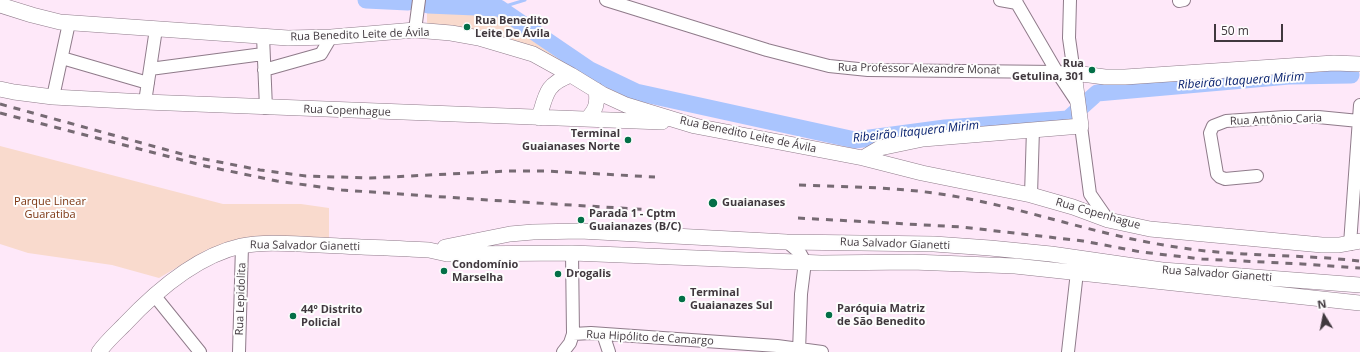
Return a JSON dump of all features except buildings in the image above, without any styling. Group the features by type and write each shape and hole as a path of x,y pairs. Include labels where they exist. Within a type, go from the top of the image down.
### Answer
{"main road":[{"name":"Rua Benedito Leite de Ávila","path":"0,6 60,22 288,38 331,37 415,30 451,33 479,38 533,54 626,106 695,126 863,158"},
{"path":"863,158 880,148 923,139 1033,130 1079,114 1074,73 1105,77 1125,77 1334,63 1360,64"},
{"path":"539,118 550,87 556,82 571,75"},
{"name":"Rua Copenhague","path":"0,89 53,97 145,102 539,118 587,118 665,122 685,126 695,126"},
{"path":"587,118 596,107 598,101 596,90"},
{"path":"545,98 561,117"},
{"name":"Rua Copenhague","path":"863,158 922,173 1032,195 1108,220 1150,229 1322,245 1340,245 1355,242"},
{"name":"Rua Salvador Gianetti","path":"429,250 510,234 533,232 585,232 787,242 920,244 990,248 1051,254 1162,270 1360,285"},
{"path":"572,253 572,247 575,241 585,232"},
{"name":"Rua Salvador Gianetti","path":"104,350 154,295 168,284 208,259 225,251 242,246 265,244 304,244 429,250 447,254 572,253 805,262 956,263 1015,266 1360,304"}],"street":[{"path":"415,30 419,0"},
{"name":"Rua Professor Alexandre Monat","path":"606,0 634,4 767,50 828,66 868,70 1074,73"},
{"path":"1000,0 1016,1 1057,72 1079,114 1090,194 1108,220"},
{"path":"1070,0 1069,38 1074,73"},
{"path":"1179,0 1184,0"},
{"path":"53,97 69,22"},
{"path":"145,102 156,29"},
{"path":"262,36 266,108"},
{"path":"264,70 321,54 331,37"},
{"path":"1049,59 1062,59 1071,53"},
{"path":"150,69 263,54"},
{"path":"62,58 148,83"},
{"path":"1355,242 1360,105"},
{"name":"Rua Antônio Caria","path":"1257,176 1225,178 1220,177 1217,174 1210,133 1213,126 1226,121 1285,117 1318,117 1359,121"},
{"path":"1032,195 1033,130"},
{"path":"1072,207 1082,205 1086,202 1090,194"},
{"path":"787,242 800,253 805,262 801,294 799,351"},
{"name":"Rua Lepidolita","path":"239,352 242,246"},
{"path":"569,345 572,253"},
{"path":"1068,352 1077,272"},
{"path":"154,295 200,352"},
{"path":"603,334 609,352"},
{"name":"Rua Hipólito de Camargo","path":"569,345 603,334 719,347 777,346 799,351 822,352"}],"green space":[{"path":"427,6 496,11 503,13 526,33 580,71 577,74 427,25"},
{"name":"Parque Linear Guaratiba","path":"0,146 223,204 301,204 329,208 329,240 242,240 208,249 159,278 112,265 28,253 0,244"}],"waterway":[{"name":"Ribeirão Itaquera Mirim","path":"366,0 408,2"},
{"path":"499,8 525,0"},
{"name":"Ribeirão Itaquera Mirim","path":"428,5 499,8 590,70 636,92 855,140 945,128 1068,119 1097,93 1289,76 1351,75"}],"railway":[{"path":"0,104 189,156 260,170 306,176 370,178 509,171 546,171 655,177"},
{"path":"0,113 205,166 277,181 342,190 653,210"},
{"path":"799,185 896,189 953,196 981,201 1120,236 1176,247 1245,254 1360,261"},
{"path":"798,218 962,227 1083,241 1141,252 1202,259 1360,268"}],"place":[{"name":"Rua Benedito Leite De Ávila","path":"467,27"},
{"name":"Rua Getulina, 301","path":"1092,70"},
{"name":"Terminal Guaianases Norte","path":"628,140"},
{"name":"Guaianases","path":"713,203"},
{"name":"Parada 1 - Cptm Guaianazes (B/C)","path":"581,220"},
{"name":"Condomínio Marselha","path":"444,271"},
{"name":"Drogalis","path":"558,274"},
{"name":"Terminal Guaianazes Sul","path":"682,299"},
{"name":"Paróquia Matriz de São Benedito","path":"829,315"},
{"name":"44º Distrito Policial","path":"293,316"}]}
